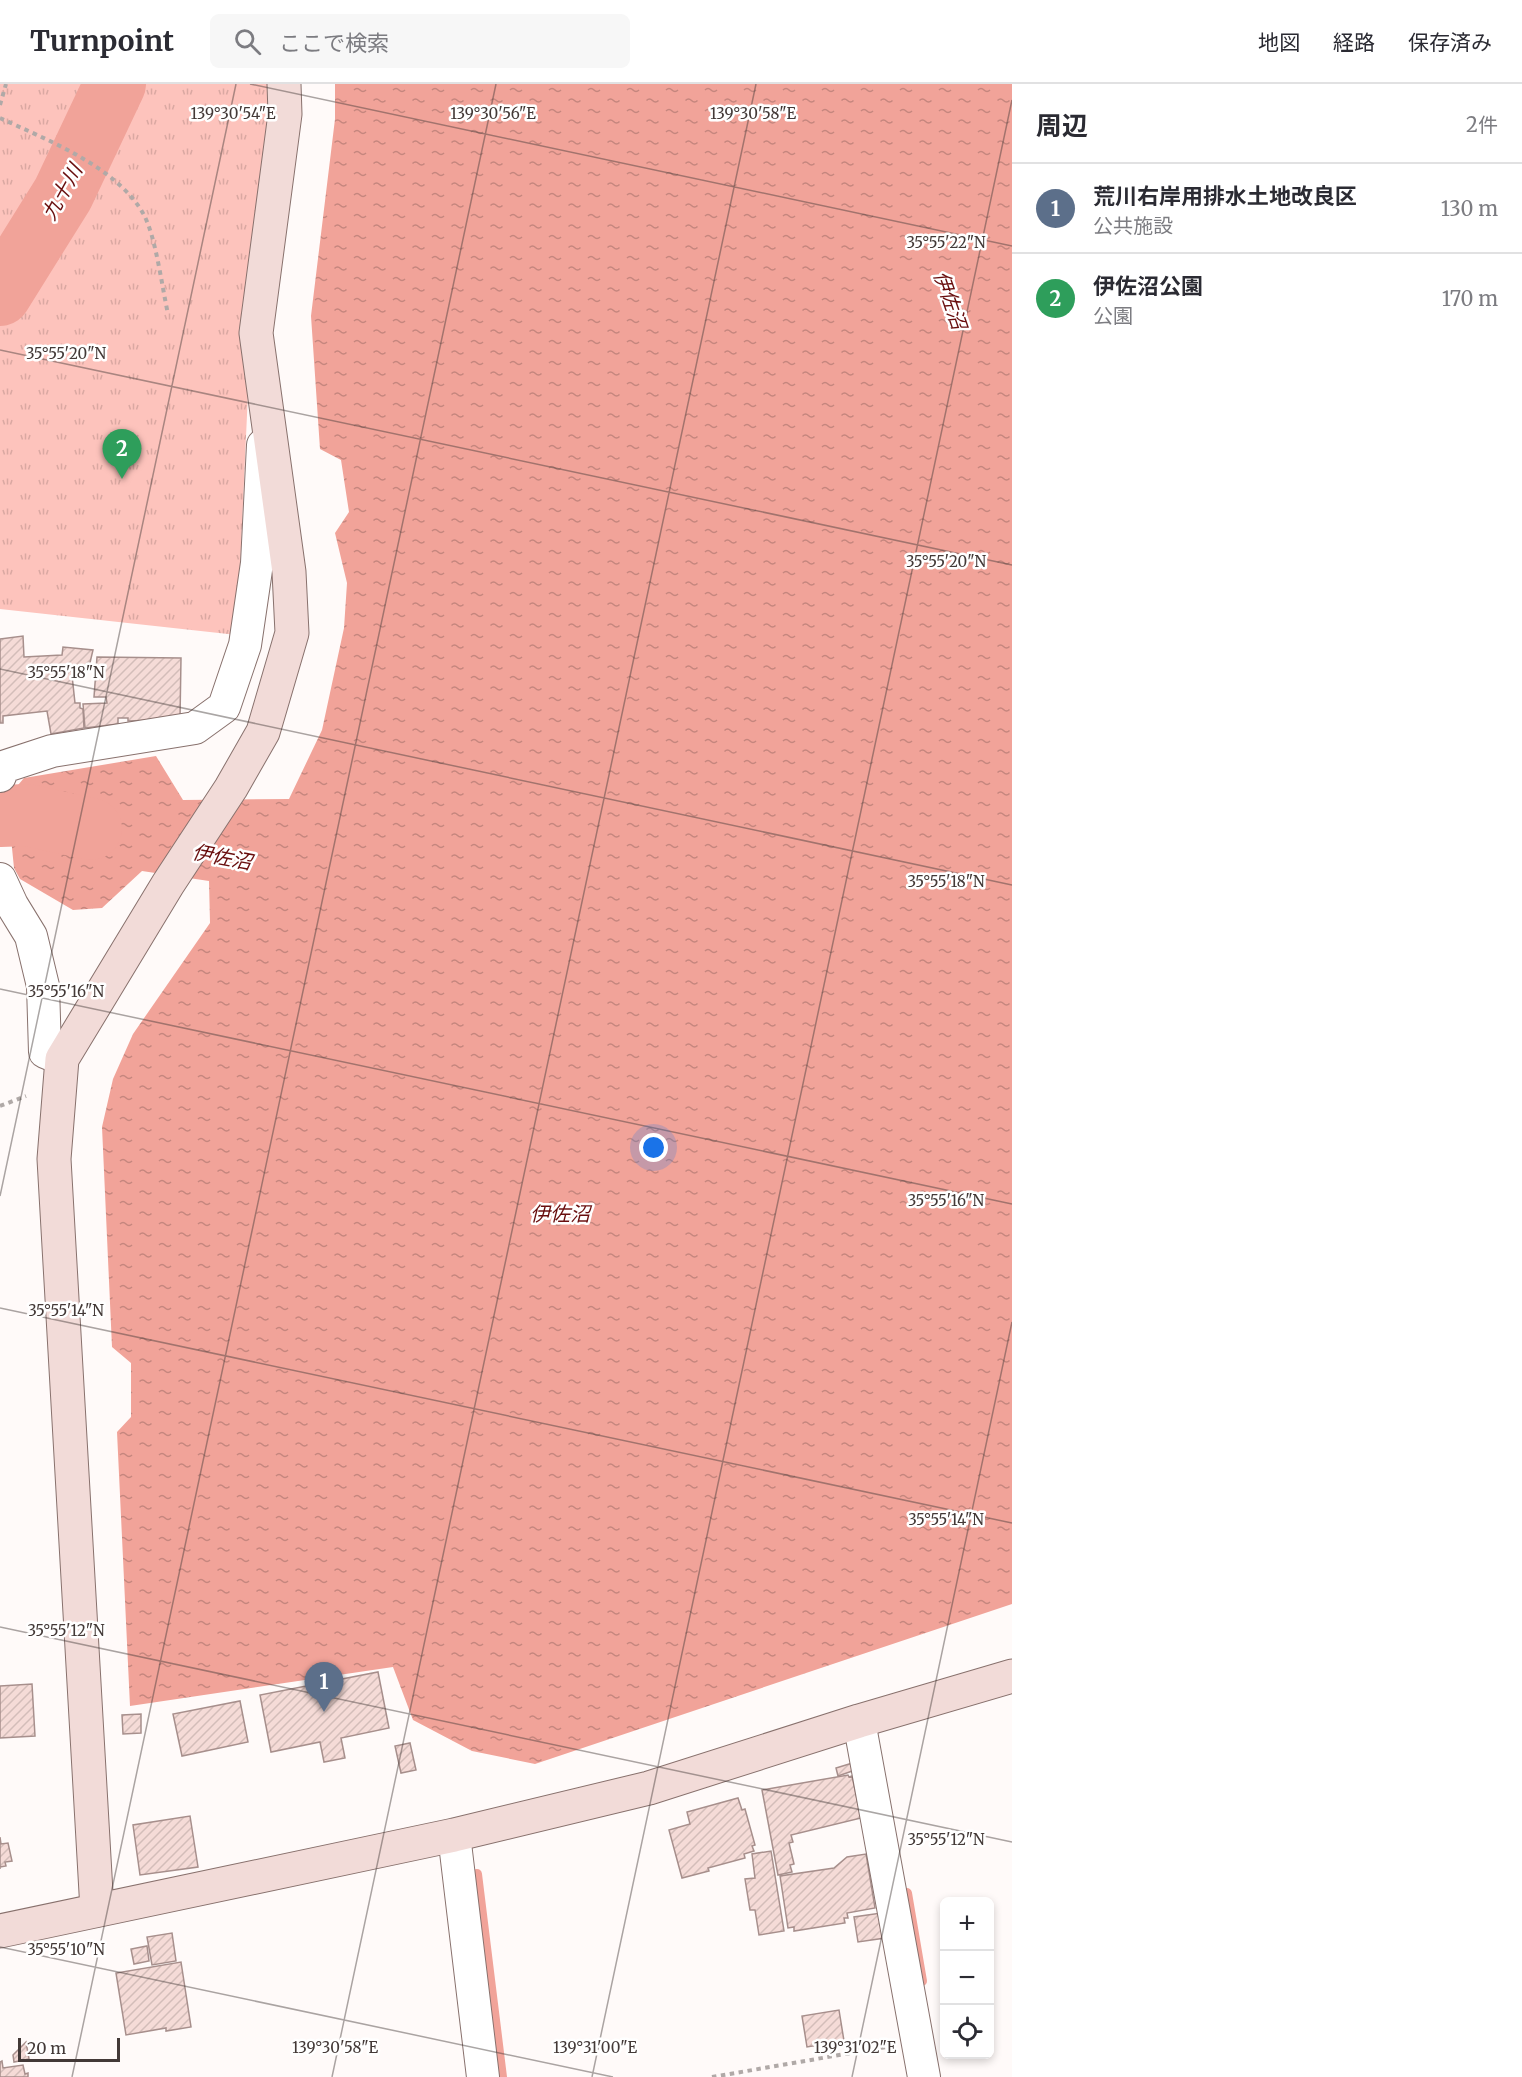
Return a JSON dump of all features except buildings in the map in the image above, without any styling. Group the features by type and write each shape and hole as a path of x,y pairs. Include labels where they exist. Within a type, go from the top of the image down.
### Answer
{"street":[{"path":"97,1910 54,1159 62,1059 168,884 231,788 263,732 292,633 289,572 256,333 285,114 284,84"},
{"path":"0,776 3,767 52,751 195,728 224,707 245,645 257,563 265,402"},
{"path":"0,879 12,905 31,936 43,986 45,1052 62,1059"},
{"path":"0,1931 454,1835 649,1788 1012,1676"},
{"path":"859,1722 924,2077"},
{"path":"454,1835 483,2077"}],"path":[{"path":"0,105 6,84"},
{"path":"0,118 60,146 106,174 123,189 144,214 151,233 168,314"},
{"path":"712,2077 918,2042"}],"green space":[{"path":"0,84 270,84 270,117 250,349 237,635 0,609"}],"water":[{"name":"伊佐沼","path":"335,84 1012,84 1012,1604 535,1764 472,1751 413,1720 393,1667 130,1706 117,1432 131,1417 131,1363 112,1347 102,1127 113,1079 133,1034 210,923 209,881 142,871 102,908 73,910 20,879 14,868 7,798 24,778 156,756 183,800 289,799 322,730 344,628 347,583 335,533 349,512 341,460 320,449 311,316 335,119"}],"waterway":[{"name":"九十川","path":"0,295 63,194 115,84"},
{"name":"伊佐沼","path":"0,816 27,815 91,829"},
{"path":"477,1874 502,2077"},
{"path":"907,1893 922,1981"}],"place":[{"name":"伊佐沼公園","path":"122,479"},
{"name":"荒川右岸用排水土地改良区","path":"324,1712"}]}
